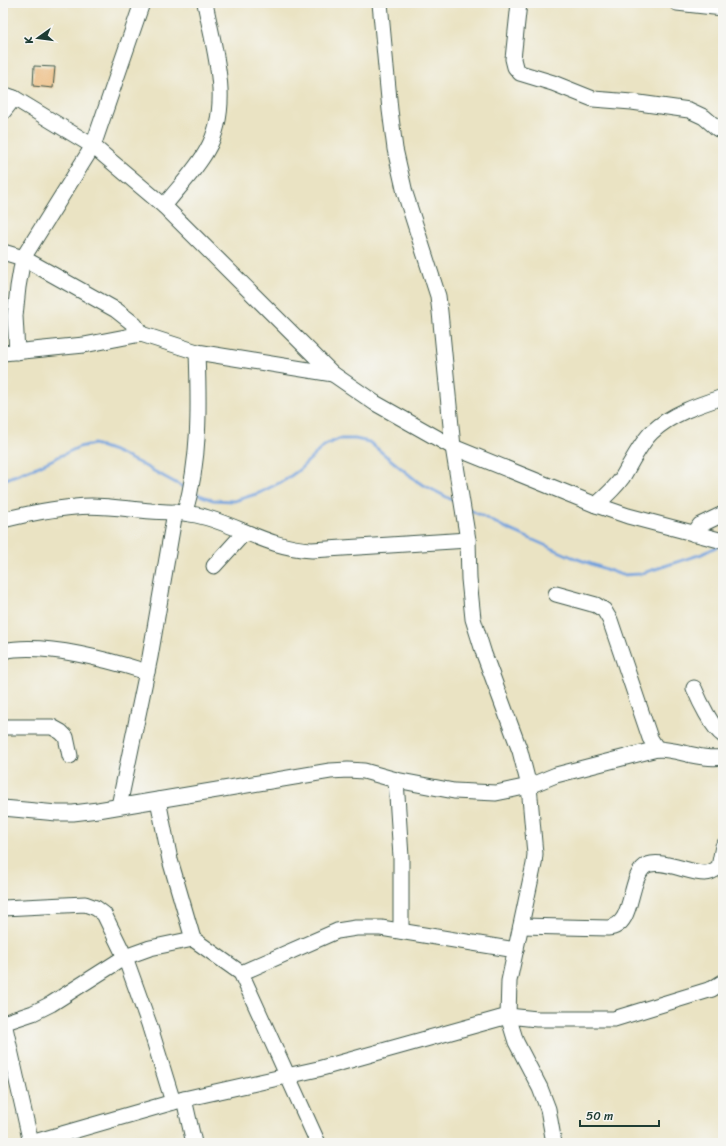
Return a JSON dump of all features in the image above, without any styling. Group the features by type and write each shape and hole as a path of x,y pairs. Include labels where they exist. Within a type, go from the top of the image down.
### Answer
{"street":[{"path":"142,3 93,146 23,258 10,353 84,345 141,334 197,352 333,374"},
{"path":"164,206 202,158 212,142 218,121 220,106 220,81 204,3"},
{"path":"380,3 395,149 405,193 438,296 453,447 468,540 469,579 473,619 484,654 520,751 529,786 535,854 509,981 508,1016 516,1042 540,1088 548,1109 554,1143"},
{"path":"519,3 513,59 514,67 520,73 553,83 593,99 632,102 689,110 704,117 718,129"},
{"path":"677,3 723,8"},
{"path":"3,112 8,96 93,146 164,206 333,374 375,403 453,447 596,505 628,516 723,542"},
{"path":"3,252 23,258 116,310 135,325 141,334"},
{"path":"119,806 180,512 189,497 193,480 197,446 198,419 197,352"},
{"path":"596,505 621,480 651,433 681,413 700,404 723,397"},
{"path":"3,520 34,512 75,506 100,506 180,512 209,518 270,542 295,549 312,550 468,540"},
{"path":"698,535 700,525 723,514"},
{"path":"214,566 245,532"},
{"path":"556,594 590,603 604,610 610,620 650,738 656,749"},
{"path":"3,651 28,649 56,651 117,663 147,672"},
{"path":"694,688 709,718 723,735"},
{"path":"3,727 52,727 66,737 70,756"},
{"path":"3,808 73,813 275,782 330,771 348,770 364,771 396,780 454,791 496,793 529,786 556,775 656,749 668,749 709,757 723,757"},
{"path":"396,780 401,857 401,931"},
{"path":"158,800 170,860 193,939 241,973 318,1143"},
{"path":"521,926 616,927 624,919 637,880 643,868 649,864 658,863 705,873 713,872 719,867 723,846"},
{"path":"3,908 85,904 100,911 106,918 125,957 194,1143"},
{"path":"241,973 337,931 356,928 369,927 401,931 516,950"},
{"path":"193,939 150,948 125,957 51,1004 32,1013 4,1023 31,1143 178,1100 318,1069 508,1016 537,1019 614,1018 712,989 723,982"}],"building":[{"path":"34,66 55,67 53,88 33,86"}],"waterway":[{"path":"194,493 213,500 234,501 259,493 285,480 299,470 325,445 339,439 355,439 369,442 418,482 456,502"},
{"path":"3,480 37,467 79,447 94,444 114,451 139,463 185,488"},
{"path":"468,509 508,529 572,557 622,575 640,574 702,554 718,546"}]}
